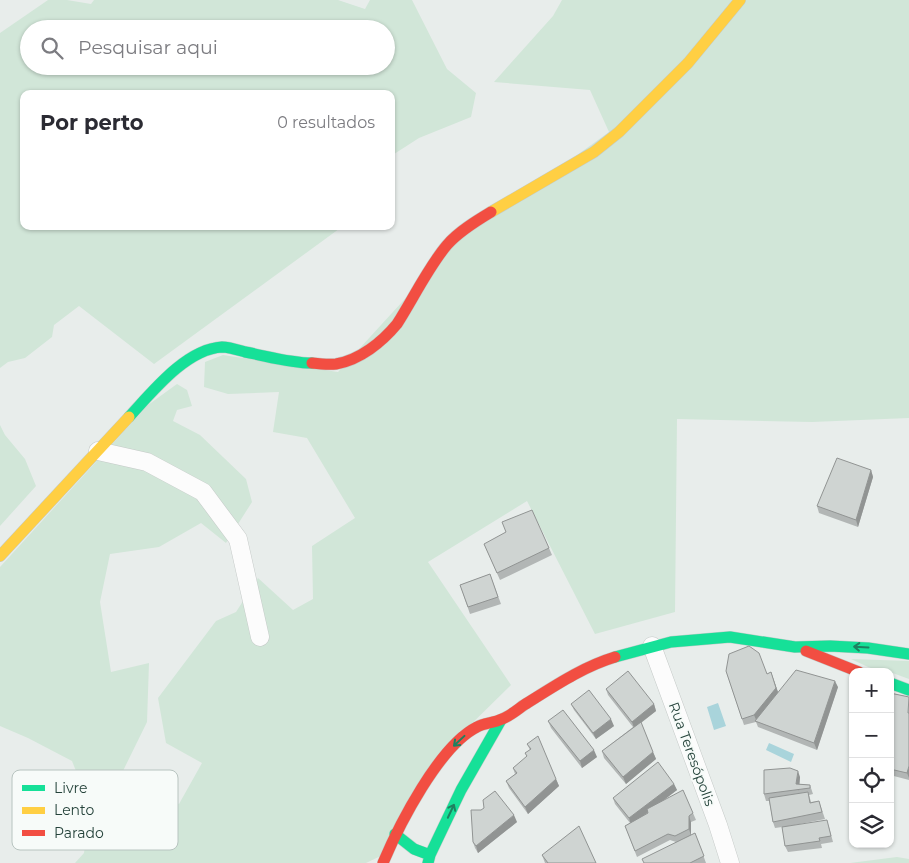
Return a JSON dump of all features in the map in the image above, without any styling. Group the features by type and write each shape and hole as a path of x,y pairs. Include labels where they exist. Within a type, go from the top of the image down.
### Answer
{"street":[{"path":"0,556 160,384 185,362 204,351 223,347 299,363 335,364 351,360 366,352 389,334 397,324 448,243 478,220 594,152 619,132 688,63 740,0"},
{"path":"98,451 147,462 203,492 238,539 260,637"},
{"path":"383,863 394,834 422,787 450,750 477,727 501,720 555,686 600,662 652,646 704,638 730,637 795,647 868,648 909,654"},
{"name":"Rua Teresópolis","path":"652,646 718,825 730,863"},
{"path":"795,647 849,668"},
{"path":"894,684 909,690"},
{"path":"394,834 414,849 434,860 467,777 501,720"}],"green space":[{"path":"48,0 67,0 91,4 94,0 338,0 365,9 370,0 412,0 447,69 476,93 471,117 419,138 395,153 395,90 20,90 20,230 338,230 154,364 79,306 54,325 52,337 25,358 8,362 0,368 0,33"},
{"path":"562,0 909,0 909,418 812,422 677,419 675,612 595,634 527,501 428,562 511,685 450,745 387,853 366,863 75,863 84,850 178,850 178,804 202,763 166,743 158,698 216,621 236,612 258,578 293,610 313,599 312,546 355,518 307,438 273,432 279,392 228,394 204,387 205,362 223,355 338,372 457,242 609,132 590,90 494,82 553,16"},
{"path":"177,384 187,390 192,406 177,410 173,421 200,435 246,479 252,502 226,543 201,523 159,547 110,554 100,602 111,672 149,663 147,722 123,770 76,770 72,761 0,726 0,567 148,405"},
{"path":"0,425 5,435 25,459 36,486 0,526"},
{"path":"851,659 909,661 909,679 894,673 894,668 868,667"},
{"path":"897,857 909,859 909,863 850,863"}],"water":[{"path":"718,703 726,726 714,730 707,707"},
{"path":"769,743 794,754 791,762 766,750"}],"building":[{"path":"837,458 871,470 856,520 817,506"},
{"path":"532,510 549,548 497,573 484,544 506,532 502,522"},
{"path":"490,574 498,597 468,607 460,585"},
{"path":"749,646 759,653 767,674 771,672 776,688 754,715 742,719 726,671 729,654"},
{"path":"796,670 835,681 814,743 755,721"},
{"path":"628,671 654,704 632,722 606,689"},
{"path":"589,690 611,719 593,733 571,704"},
{"path":"894,694 909,697 909,766 907,773 894,770"},
{"path":"563,710 594,750 580,761 548,721"},
{"path":"641,722 653,752 623,777 602,751"},
{"path":"538,736 556,779 525,807 506,781 517,773 513,768 527,756 525,753 531,749 527,744"},
{"path":"658,762 674,784 629,818 613,798"},
{"path":"790,768 798,771 796,784 810,785 810,788 764,794 764,770"},
{"path":"683,790 693,813 689,816 689,829 675,836 668,834 635,851 625,826 648,813 647,809"},
{"path":"495,791 514,815 476,846 473,842 471,810 481,810 484,808 483,800"},
{"path":"808,792 810,803 819,801 822,812 773,822 769,798"},
{"path":"827,820 831,836 819,838 820,841 785,846 782,827"},
{"path":"579,826 596,863 548,863 542,855"},
{"path":"695,833 704,856 690,863 644,863 642,859"}],"traffic: fast":[{"path":"129,417 171,373 196,355 209,350 222,347 286,361 312,363"},
{"path":"615,657 671,642 730,637 795,647 868,648 909,654"},
{"path":"894,684 909,690"},
{"path":"428,863 461,790 501,720"},
{"path":"395,834 414,849 430,855"}],"traffic: slow":[{"path":"491,212 594,152 619,132 688,63 740,0"},
{"path":"0,556 129,417"}],"traffic: jam":[{"path":"312,363 336,364 345,362 354,359 377,344 397,324 427,273 451,240 491,212"},
{"path":"806,651 849,668"},
{"path":"383,863 399,828 422,788 435,768 463,737 477,727 508,716 579,672 615,657"}]}
